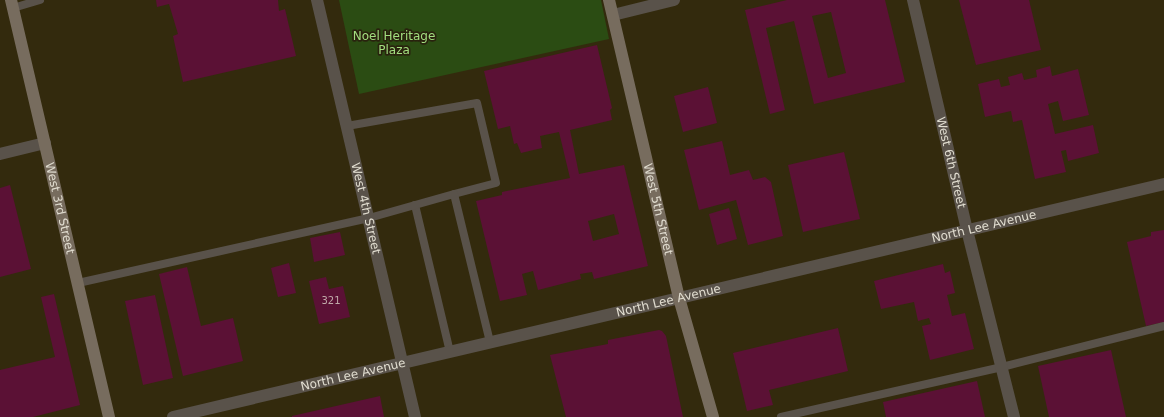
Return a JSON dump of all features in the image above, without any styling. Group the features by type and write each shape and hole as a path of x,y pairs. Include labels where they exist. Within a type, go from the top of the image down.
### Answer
{"street":[{"name":"West 4th Street","path":"317,0 415,417"},
{"name":"West 5th Street","path":"609,0 679,298 713,417"},
{"path":"612,15 674,0"},
{"name":"West 6th Street","path":"913,0 967,230 1014,417"},
{"name":"West 3rd Street","path":"12,4 109,417"},
{"path":"0,154 45,143"},
{"name":"North Lee Avenue","path":"173,417 1164,184"}],"lane":[{"path":"12,4 40,0"},
{"path":"78,283 369,218 496,183 477,103 347,126"},
{"path":"454,194 490,342"},
{"path":"415,205 450,352"},
{"path":"781,417 1002,367 1164,326"}],"shaded area":[{"path":"0,0 1164,0 1164,417 0,417"}],"green space":[{"name":"Noel Heritage Plaza","path":"339,0 601,0 609,39 359,94"}],"building":[{"path":"156,0 278,0 279,11 285,9 296,56 183,82 173,36 178,34 169,4 157,7"},
{"path":"787,0 885,0 905,82 814,104 794,21 766,28 785,110 770,114 745,10","holes":["831,12 846,73 828,78 812,16"]},
{"path":"959,0 1029,0 1041,50 976,65"},
{"path":"597,45 612,108 610,110 612,120 570,130 579,174 624,165 648,266 594,279 592,272 580,274 581,279 538,290 533,271 522,274 527,295 500,301 476,201 502,195 502,192 570,178 559,132 540,136 542,148 521,153 517,143 514,144 510,126 498,129 484,71","holes":["614,214 619,234 593,241 588,221"]},
{"path":"1050,66 1052,76 1078,69 1089,115 1063,121 1058,101 1048,104 1055,134 1093,125 1099,153 1068,161 1066,150 1061,151 1066,172 1035,179 1022,120 1013,122 1011,111 985,117 978,84 999,79 1001,87 1010,85 1008,77 1022,73 1024,80 1037,77 1036,70"},
{"path":"708,87 717,123 683,132 674,96"},
{"path":"722,141 730,175 749,170 753,180 765,177 771,182 783,236 748,245 736,200 699,210 684,150"},
{"path":"844,152 860,219 803,232 788,165"},
{"path":"10,185 31,269 0,277 0,188"},
{"path":"729,208 737,239 717,245 709,214"},
{"path":"1164,230 1164,322 1146,326 1127,242 1151,236 1151,232"},
{"path":"340,232 345,255 314,262 310,238"},
{"path":"289,263 296,293 278,297 271,268"},
{"path":"943,264 945,273 950,271 955,293 947,295 952,316 965,313 974,349 930,360 922,326 931,324 929,318 918,321 914,302 881,309 874,281"},
{"path":"187,267 201,326 233,318 243,361 183,376 159,274"},
{"path":"326,277 329,289 343,286 350,317 319,324 309,281"},
{"path":"54,294 80,405 33,417 0,417 0,370 55,357 41,297"},
{"path":"155,295 173,378 143,385 125,301"},
{"path":"838,328 848,371 769,390 773,405 747,411 733,353"},
{"path":"659,330 666,336 683,417 566,417 550,355 608,344 608,340"},
{"path":"1111,350 1126,417 1049,417 1038,366"},
{"path":"977,381 985,417 886,417 883,402"},
{"path":"380,396 384,417 292,417 292,416"}]}
